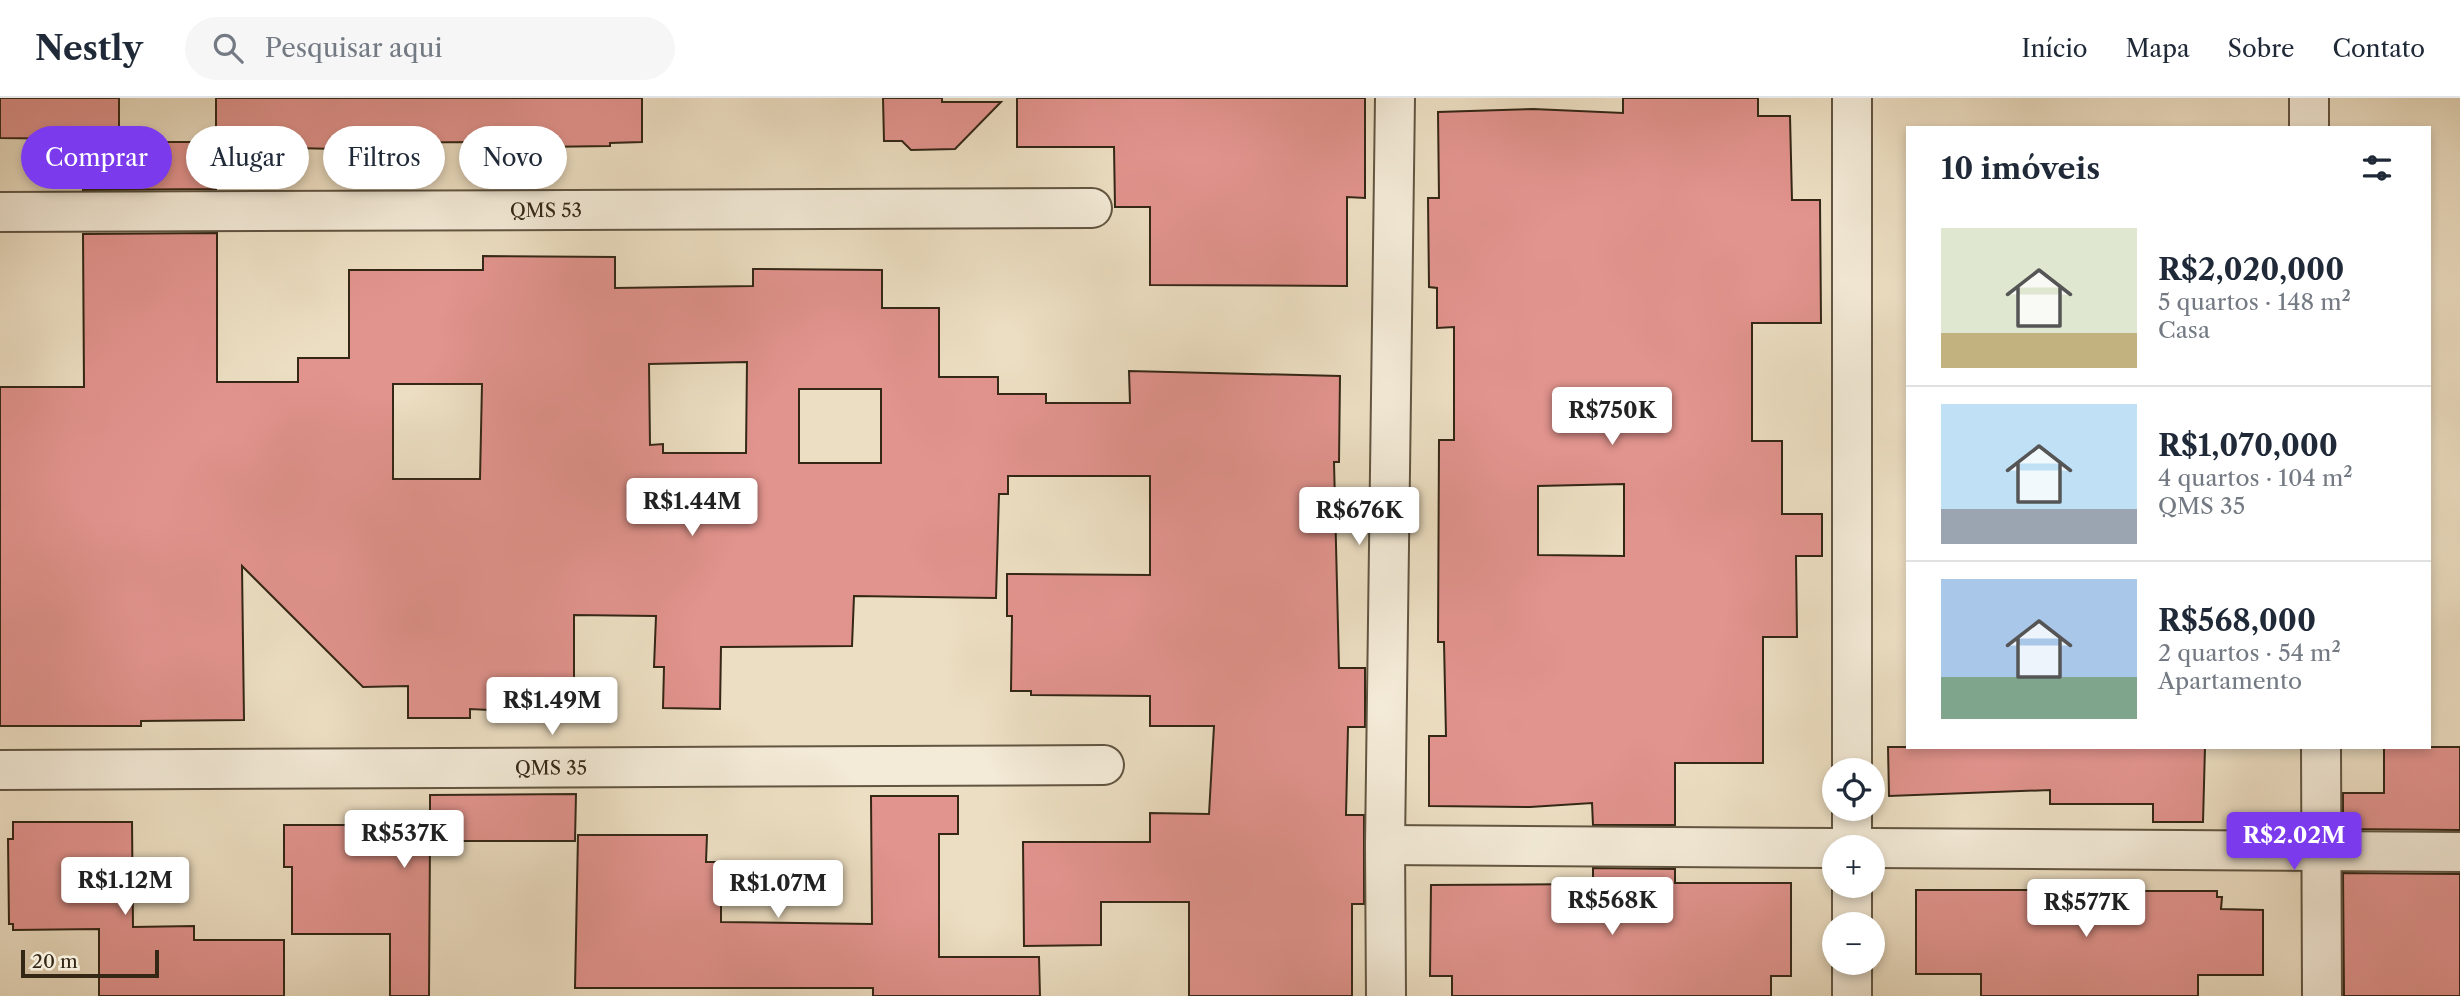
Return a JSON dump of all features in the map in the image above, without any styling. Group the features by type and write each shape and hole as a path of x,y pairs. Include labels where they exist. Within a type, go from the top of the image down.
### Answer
{"street":[{"path":"1386,996 1385,845 1395,98"},
{"path":"1852,98 1852,758"},
{"path":"2309,98 2309,126"},
{"name":"QMS 53","path":"0,212 1092,208"},
{"path":"2322,749 2322,996"},
{"name":"QMS 35","path":"0,770 1104,765"},
{"path":"1385,845 1822,848"},
{"path":"1885,848 2460,852"},
{"path":"1852,975 1852,996"}],"building":[{"path":"0,98 119,98 119,126 21,126 21,138 0,138"},
{"path":"216,98 642,98 642,142 610,143 610,146 567,147 567,126 459,126 459,142 445,142 445,126 323,126 323,149 309,148 309,126 216,126"},
{"path":"883,98 1001,102 955,149 911,150 902,141 884,141"},
{"path":"1017,98 1365,98 1365,198 1347,197 1347,286 1150,285 1150,207 1115,207 1114,147 1017,147"},
{"path":"1623,98 1758,98 1758,116 1790,116 1792,200 1820,200 1821,323 1752,323 1752,441 1782,441 1782,514 1822,514 1822,556 1796,556 1797,637 1763,637 1763,763 1675,763 1675,825 1593,825 1592,803 1530,807 1429,806 1429,736 1446,736 1444,642 1438,642 1439,440 1454,440 1454,327 1437,328 1437,288 1429,287 1428,198 1439,198 1438,112 1533,109 1623,113","holes":["1624,484 1624,556 1538,555 1538,486"]},
{"path":"172,142 186,142 186,189 216,189 83,190 172,189"},
{"path":"217,233 217,382 298,382 298,358 349,358 349,270 483,270 483,256 615,257 615,288 753,286 753,269 882,270 882,308 939,308 939,377 998,377 998,394 1046,394 1046,403 1130,403 1129,371 1340,376 1339,462 1334,462 1339,668 1365,668 1365,727 1348,727 1346,815 1364,815 1364,904 1352,904 1352,996 1189,996 1189,902 1101,902 1101,945 1024,946 1023,842 1150,842 1150,813 1209,814 1214,726 1150,726 1150,696 1031,695 1031,691 1011,691 1012,616 1007,616 1007,574 1150,575 1150,476 1008,476 1008,494 999,494 996,598 854,596 852,646 721,647 720,709 663,708 664,667 654,667 656,616 574,615 574,714 470,709 470,718 408,718 408,686 363,687 242,566 244,720 141,721 141,726 0,726 0,387 84,387 83,234","holes":["747,362 746,453 663,453 663,444 650,445 649,364","393,384 482,384 480,479 393,479","799,389 881,389 881,463 799,463"]},
{"path":"1888,747 2205,749 2203,822 2153,822 2153,804 2050,804 2050,790 1889,796"},
{"path":"2460,747 2460,830 2343,829 2343,793 2384,793 2384,749"},
{"path":"576,794 575,841 430,841 429,996 390,996 390,934 292,934 292,867 284,867 284,825 430,825 430,795"},
{"path":"871,796 958,796 958,834 939,834 939,957 1039,957 1040,996 873,996 873,988 575,988 578,835 707,835 706,862 721,862 721,922 872,924"},
{"path":"13,822 132,822 133,927 194,926 194,940 284,940 284,996 99,996 99,929 13,930 13,924 9,924 8,839 13,839"},
{"path":"1593,868 1675,869 1675,883 1791,883 1791,976 1771,976 1771,996 1452,996 1452,976 1430,976 1431,885 1593,884"},
{"path":"2343,873 2460,874 2460,996 2344,996"},
{"path":"2050,881 2139,881 2139,891 2217,891 2217,897 2222,897 2221,909 2263,910 2263,975 2198,975 2198,996 1981,996 1981,974 1916,974 1916,890 2050,890"}]}
